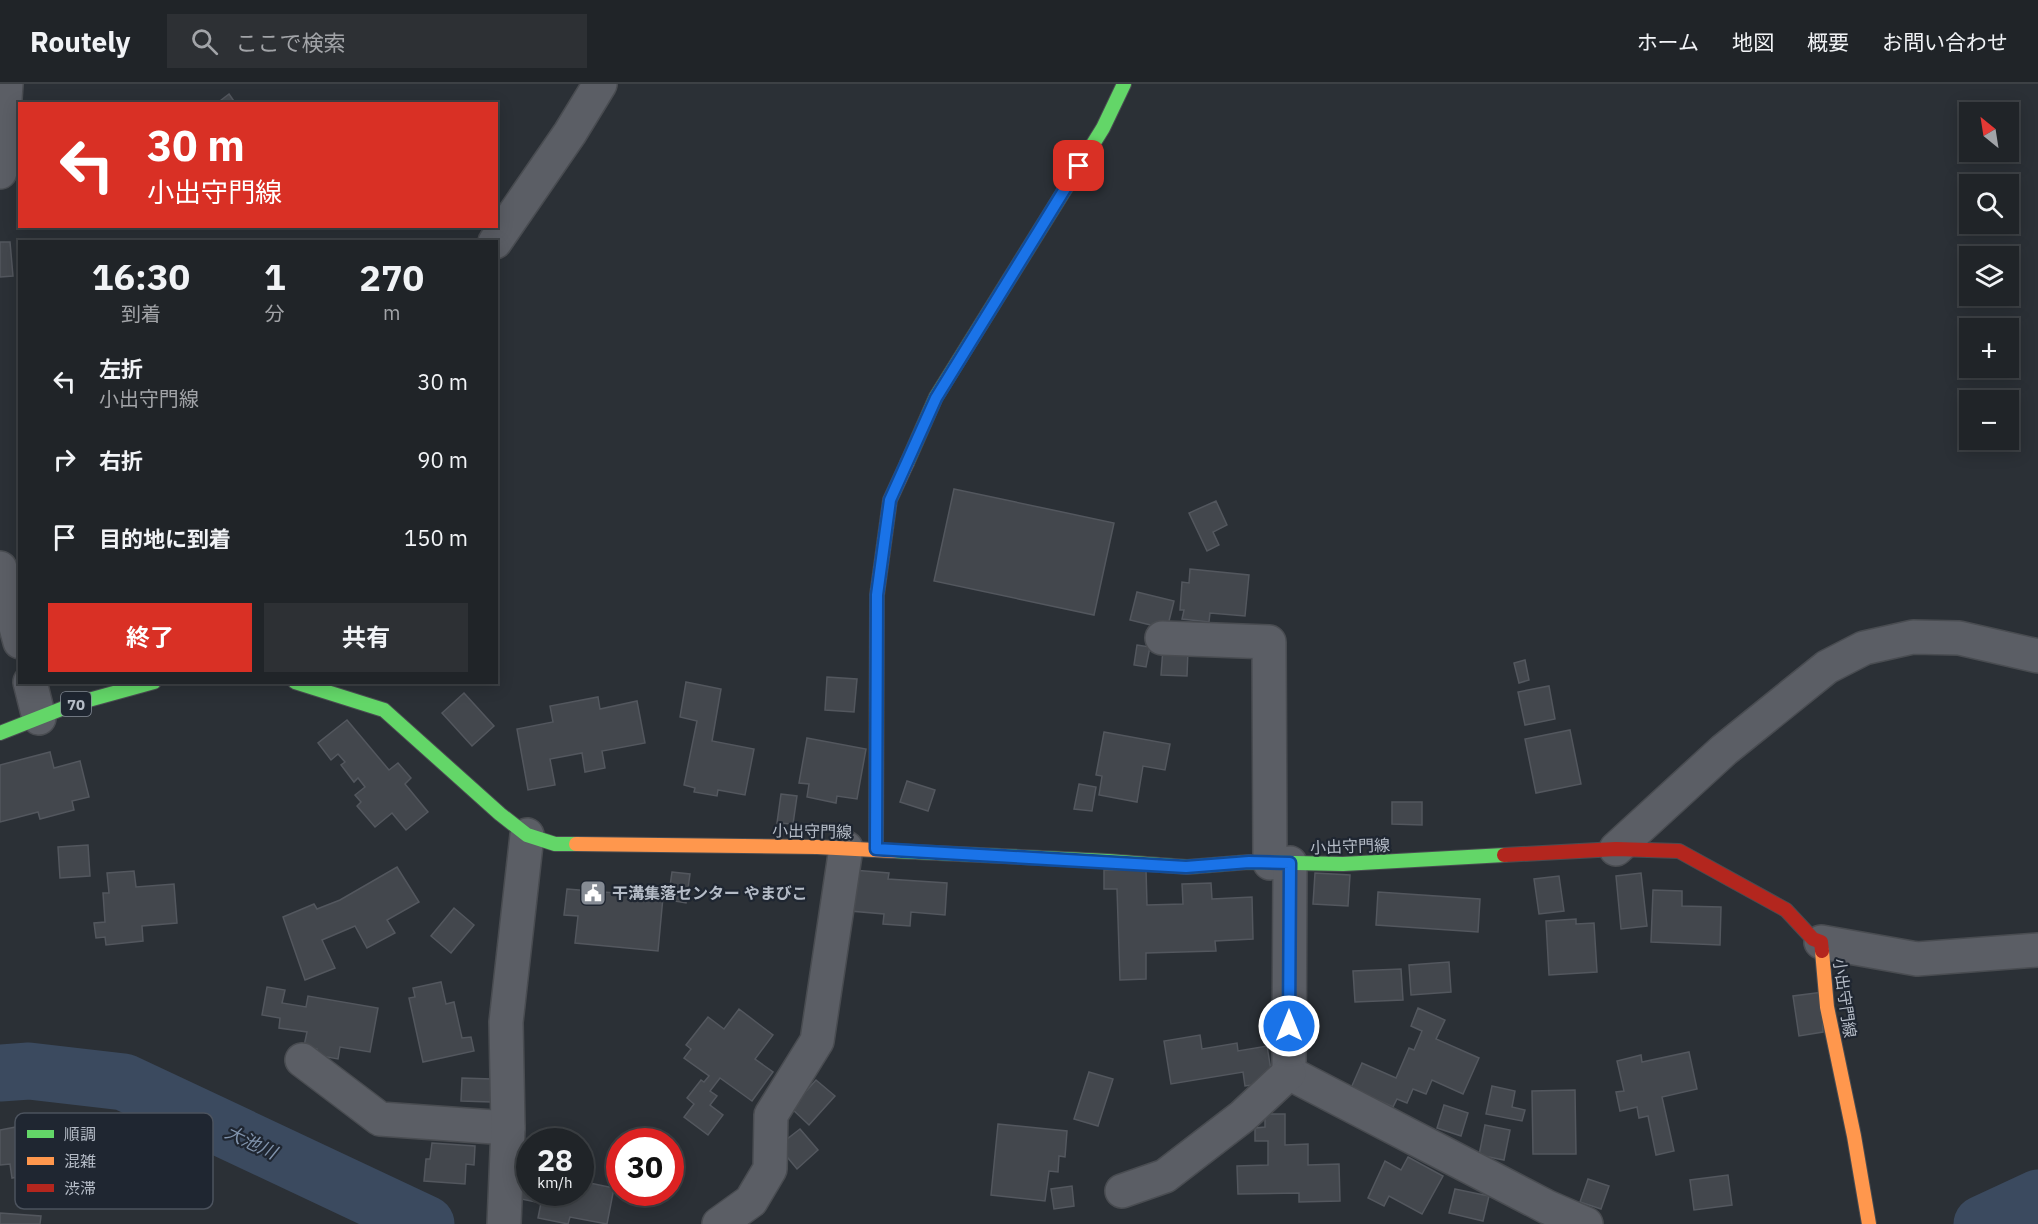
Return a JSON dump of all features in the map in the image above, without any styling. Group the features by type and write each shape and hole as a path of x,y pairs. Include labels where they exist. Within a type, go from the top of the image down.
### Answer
{"main road":[{"path":"861,848 877,595 890,500 936,398 1103,128 1124,84"},
{"name":"70","path":"0,733 74,704 147,684"},
{"name":"小出守門線","path":"301,684 384,710 500,814 527,835 555,844 861,848 1186,867 1249,862 1343,864 1616,849 1679,851 1786,910 1813,939 1821,942 1827,1007 1854,1136 1869,1224"}],"street":[{"path":"0,172 6,84"},
{"path":"496,240 570,133 600,84"},
{"path":"2,585 18,636"},
{"path":"1616,849 1724,750 1827,667 1864,648 1913,637 1959,638 2038,656"},
{"path":"1122,1191 1165,1176 1243,1116 1288,1073 1269,642 1162,638"},
{"path":"30,684 39,718"},
{"path":"506,1223 508,1128 506,1023 527,835"},
{"path":"719,1224 751,1201 770,1169 771,1115 816,1041 861,848"},
{"path":"1821,942 1917,959 2038,950"},
{"path":"302,1060 380,1119 508,1128"},
{"path":"1288,1073 1545,1216 1586,1224"}],"building":[{"path":"229,94 235,102 219,102"},
{"path":"0,242 10,242 13,276 0,277"},
{"path":"954,489 1114,523 1094,615 934,581"},
{"path":"1216,501 1227,525 1213,532 1219,545 1207,551 1189,513"},
{"path":"1190,569 1249,575 1245,616 1210,613 1209,622 1182,619 1184,610 1180,610 1182,582 1189,583"},
{"path":"1137,592 1174,601 1167,629 1130,620"},
{"path":"1137,645 1150,647 1146,667 1134,665"},
{"path":"1163,648 1188,650 1187,676 1161,675"},
{"path":"1525,660 1529,680 1519,683 1514,663"},
{"path":"827,677 857,679 854,712 825,710"},
{"path":"686,682 721,689 712,741 754,749 745,795 718,790 717,796 694,792 695,788 684,785 697,721 680,717"},
{"path":"1549,686 1555,719 1525,725 1518,692"},
{"path":"464,693 494,726 472,746 442,713"},
{"path":"598,697 600,709 637,701 645,743 602,751 605,768 585,772 582,753 550,759 555,785 528,790 517,729 553,722 550,706"},
{"path":"347,720 389,770 398,763 411,778 405,784 428,812 406,830 392,813 375,827 357,806 361,802 355,795 365,787 358,778 354,782 341,765 345,762 338,754 331,760 318,743"},
{"path":"1570,730 1581,784 1536,793 1525,739"},
{"path":"1104,732 1170,744 1165,770 1143,766 1137,802 1099,795 1102,776 1096,775"},
{"path":"807,738 866,749 857,799 837,796 836,803 807,797 809,784 799,783"},
{"path":"50,752 54,768 80,761 89,797 72,801 74,810 40,819 38,812 0,822 0,765"},
{"path":"907,781 935,790 928,811 900,802"},
{"path":"1079,784 1096,787 1092,811 1074,809"},
{"path":"781,794 797,796 793,824 777,823"},
{"path":"1392,802 1422,802 1422,825 1392,824"},
{"path":"88,845 90,876 60,878 58,847"},
{"path":"397,867 419,902 387,920 395,933 367,948 355,926 322,940 335,968 305,980 283,917 314,904 317,909 340,900"},
{"path":"1146,869 1147,905 1183,904 1182,884 1211,883 1212,899 1252,897 1253,939 1215,941 1216,951 1146,953 1146,979 1120,980 1117,889 1104,889 1104,870"},
{"path":"853,870 889,873 888,879 947,883 945,915 911,912 910,926 883,924 884,914 850,911"},
{"path":"134,871 136,887 174,884 177,923 142,926 143,941 106,945 105,937 96,938 94,923 105,922 103,893 109,893 107,873"},
{"path":"672,872 690,874 686,903 668,900"},
{"path":"1315,873 1350,875 1348,906 1313,904"},
{"path":"1641,873 1647,926 1621,929 1616,876"},
{"path":"1559,876 1564,911 1539,914 1534,879"},
{"path":"567,889 663,897 658,951 575,943 578,916 564,915"},
{"path":"1653,890 1682,891 1682,906 1721,907 1720,945 1651,942"},
{"path":"1378,892 1480,899 1478,932 1376,925"},
{"path":"454,908 474,925 451,953 431,936"},
{"path":"1576,919 1576,924 1594,923 1597,972 1549,975 1546,921"},
{"path":"1449,962 1451,992 1411,995 1409,965"},
{"path":"1401,969 1403,1000 1355,1002 1353,971"},
{"path":"441,982 446,1004 454,1002 462,1038 471,1037 474,1051 423,1062 409,998 415,997 413,988"},
{"path":"267,987 285,990 282,1003 306,1007 308,996 378,1008 370,1052 340,1047 338,1059 316,1055 317,1049 304,1046 307,1032 279,1028 280,1018 262,1015"},
{"path":"1823,992 1823,1032 1799,1036 1793,996"},
{"path":"1418,1008 1445,1020 1436,1039 1479,1058 1463,1094 1432,1080 1426,1094 1413,1089 1407,1103 1397,1099 1393,1107 1351,1088 1362,1063 1396,1078 1409,1048 1414,1050 1422,1031 1411,1026"},
{"path":"739,1009 773,1035 755,1059 773,1072 752,1101 720,1078 710,1091 717,1096 710,1105 723,1115 708,1135 684,1117 694,1104 687,1098 701,1080 704,1082 709,1076 684,1058 691,1049 686,1045 708,1017 724,1029"},
{"path":"1200,1035 1202,1049 1237,1043 1238,1051 1267,1046 1273,1082 1245,1086 1243,1072 1171,1084 1164,1041"},
{"path":"1689,1052 1697,1089 1662,1097 1674,1151 1656,1155 1648,1116 1639,1118 1637,1107 1620,1111 1616,1092 1624,1091 1617,1061 1641,1055 1642,1062"},
{"path":"1089,1072 1113,1079 1098,1126 1074,1119"},
{"path":"462,1078 492,1079 491,1102 461,1101"},
{"path":"816,1080 835,1096 809,1125 791,1108"},
{"path":"1492,1086 1515,1091 1512,1107 1525,1110 1522,1121 1486,1114"},
{"path":"1575,1090 1576,1154 1533,1154 1532,1091"},
{"path":"1444,1105 1468,1113 1461,1136 1437,1128"},
{"path":"1265,1114 1285,1114 1285,1145 1308,1144 1308,1165 1339,1164 1340,1201 1299,1202 1299,1193 1238,1194 1237,1166 1268,1165 1268,1141 1255,1141 1255,1128 1265,1127"},
{"path":"998,1124 1067,1131 1065,1157 1059,1156 1058,1172 1049,1171 1045,1201 991,1195"},
{"path":"1485,1125 1510,1130 1504,1160 1479,1155"},
{"path":"15,1127 15,1177 12,1178 10,1164 0,1165 0,1130"},
{"path":"800,1129 818,1150 797,1169 778,1146"},
{"path":"432,1143 475,1146 474,1165 466,1164 465,1184 424,1181 426,1159 430,1159"},
{"path":"1408,1157 1443,1176 1422,1214 1389,1196 1384,1206 1368,1198 1385,1161 1401,1170"},
{"path":"1728,1175 1732,1205 1694,1210 1690,1180"},
{"path":"1588,1179 1609,1186 1601,1209 1580,1202"},
{"path":"594,1184 606,1186 606,1206 610,1206 607,1224 570,1217 568,1224 538,1218 540,1206 594,1206"},
{"path":"1072,1186 1074,1206 1054,1209 1051,1189"},
{"path":"1455,1189 1489,1196 1483,1221 1449,1213"},
{"path":"0,1213 41,1216 40,1224 0,1224"}],"waterway":[{"name":"大池川","path":"0,1073 29,1071 124,1082 190,1113"},
{"name":"大池川","path":"213,1124 426,1224"},
{"name":"大池川","path":"1982,1224 2038,1198"}],"traffic: fast":[{"path":"907,463 936,397 1103,128 1124,84"},
{"path":"0,733 74,704 147,684"},
{"path":"301,684 384,710 500,814 527,835 555,844 576,844"},
{"path":"894,851 1187,867 1249,862 1343,864 1504,855"}],"traffic: slow":[{"path":"876,849 877,595 890,500 907,463"},
{"path":"576,844 817,847 894,851"},
{"path":"1822,951 1827,1007 1854,1136 1869,1224"}],"traffic: jam":[{"path":"1504,855 1616,849 1679,851 1786,910 1813,939 1821,942 1822,951"}],"place":[{"name":"干溝集落センター やまびこ","path":"593,893"}],"route":[{"path":"1079,166 936,398 890,500 877,595 876,849 1186,867 1249,862 1290,863 1289,1026"}]}
